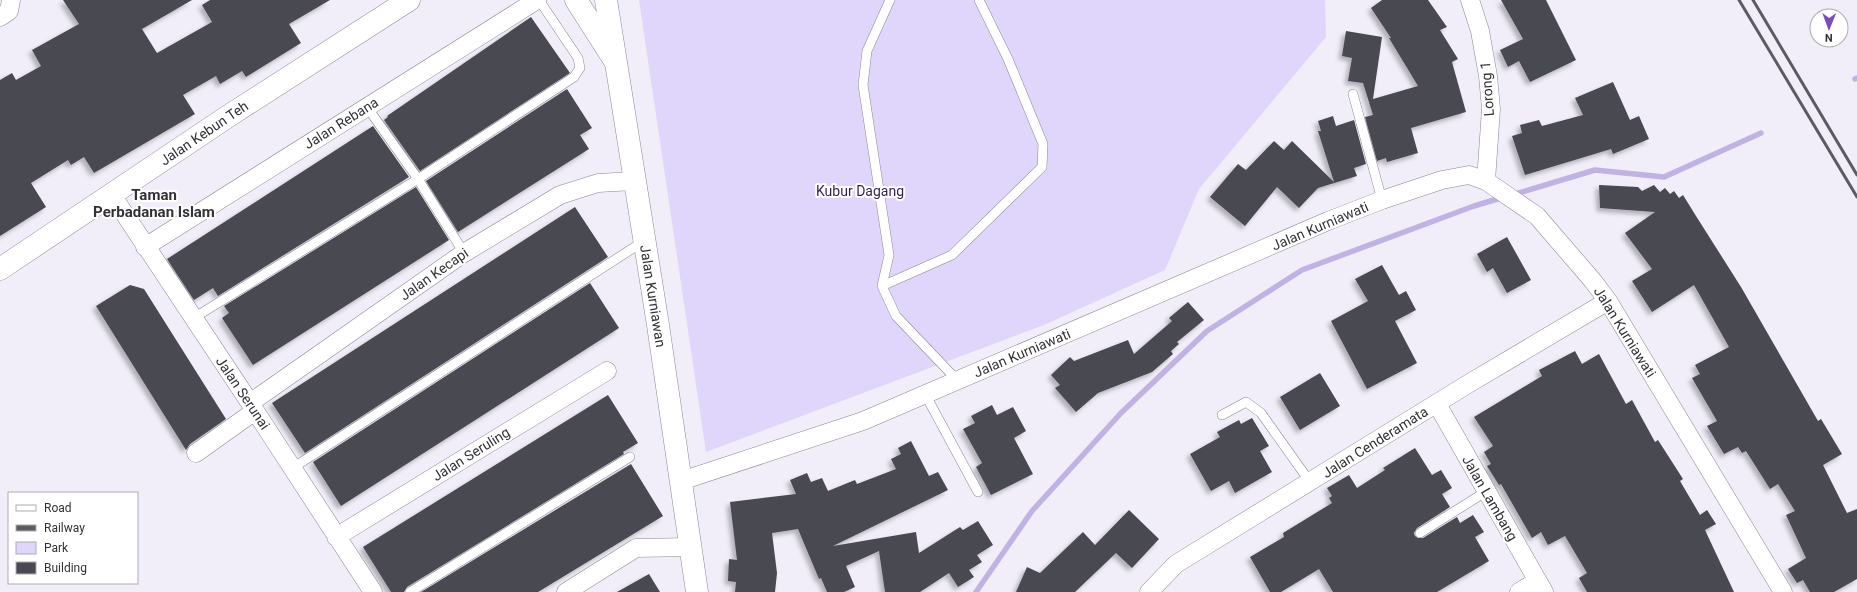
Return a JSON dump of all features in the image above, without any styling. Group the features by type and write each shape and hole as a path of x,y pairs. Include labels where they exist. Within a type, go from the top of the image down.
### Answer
{"street":[{"path":"0,18 9,11 11,0"},
{"name":"Jalan Kebun Teh","path":"0,269 230,115 409,0"},
{"name":"Jalan Rebana","path":"145,247 367,106 538,0"},
{"path":"576,0 616,61"},
{"name":"Jalan Kurniawan","path":"606,0 697,592"},
{"name":"Lorong 1","path":"1470,0 1480,32 1488,76 1491,109 1491,184"},
{"name":"Jalan Kurniawati","path":"681,481 863,421 1315,227 1382,200 1442,180 1468,175 1491,184 1537,216 1593,281 1608,302 1783,592"},
{"name":"Jalan Kecapi","path":"196,453 252,407 464,253 560,195 598,183 634,181"},
{"name":"Jalan Serunai","path":"112,195 372,592"},
{"name":"Jalan Cenderamata","path":"1149,592 1176,564 1437,404 1608,302"},
{"name":"Jalan Seruling","path":"336,537 607,370"},
{"name":"Jalan Lambang","path":"1437,404 1541,586"},
{"path":"566,592 636,548 691,548"},
{"path":"1519,592 1541,586"}],"lane":[{"path":"192,319 418,179 578,74 580,63 578,58 538,0"},
{"path":"890,0 867,51 863,85 889,255 882,286 896,316 957,380"},
{"path":"882,286 952,255 1042,167 1043,144 1008,59 979,0"},
{"path":"1353,94 1382,200"},
{"path":"367,106 418,179 464,253"},
{"path":"291,469 644,241"},
{"path":"925,394 978,492"},
{"path":"1222,415 1246,402 1261,413 1310,482"},
{"path":"410,592 630,457"},
{"path":"1420,533 1486,491"}],"green space":[{"name":"Kubur Dagang","path":"639,0 1325,0 1326,37 1199,189 1165,270 1044,325 706,452"}],"building":[{"path":"63,0 192,0 142,29 157,53 212,22 202,5 210,0 330,0 289,24 301,43 246,77 242,71 220,84 216,76 183,95 195,114 94,173 84,157 71,165 68,160 31,183 46,207 0,236 0,80 12,73 16,80 41,66 32,50 79,24"},
{"path":"1382,0 1428,0 1447,27 1440,30 1458,59 1452,62 1466,112 1411,128 1418,153 1387,162 1386,158 1377,161 1365,117 1373,115 1363,83 1348,81 1352,58 1342,56 1346,31 1382,37 1373,99 1418,86 1389,38 1391,38 1371,8"},
{"path":"1501,0 1546,0 1576,60 1530,82 1519,61 1508,67 1500,50 1523,39"},
{"path":"531,17 570,73 420,171 384,120 388,117 387,116"},
{"path":"1613,82 1630,120 1639,116 1649,139 1613,154 1611,149 1525,175 1512,136 1522,133 1520,125 1539,120 1542,126 1583,115 1575,98"},
{"path":"567,89 592,128 580,135 589,149 458,232 426,181"},
{"path":"1333,116 1336,126 1354,120 1366,164 1354,168 1357,176 1318,188 1299,208 1277,187 1245,226 1210,197 1238,164 1246,170 1274,141 1284,150 1292,141 1334,182 1318,131 1321,131 1318,121"},
{"path":"373,126 409,177 218,296 213,288 194,300 167,259"},
{"path":"1599,185 1638,187 1642,191 1654,185 1660,192 1665,188 1670,194 1674,191 1679,198 1683,195 1741,287 1818,421 1821,419 1842,454 1823,465 1847,513 1857,509 1857,579 1834,592 1810,592 1803,580 1797,583 1788,569 1806,558 1786,515 1795,511 1778,484 1770,489 1746,451 1742,453 1738,447 1724,454 1707,426 1717,421 1692,378 1700,374 1695,365 1729,347 1694,285 1652,312 1632,281 1652,269 1625,233 1655,212 1600,208"},
{"path":"416,187 449,240 253,365 222,318 229,313 224,306"},
{"path":"575,207 608,257 305,453 272,403"},
{"path":"1507,237 1531,280 1507,293 1493,268 1487,272 1477,254"},
{"path":"1382,265 1399,295 1406,291 1416,310 1395,321 1417,363 1367,389 1331,321 1368,301 1355,279"},
{"path":"590,283 619,328 341,506 313,462"},
{"path":"130,285 144,289 226,419 190,444 186,450 96,306"},
{"path":"1188,302 1204,320 1177,342 1179,344 1171,351 1173,354 1152,372 1098,393 1076,412 1055,388 1060,385 1051,375 1070,357 1074,361 1128,340 1134,354 1172,321 1169,318"},
{"path":"1575,351 1582,364 1599,354 1626,404 1632,400 1655,442 1658,440 1683,479 1680,481 1700,515 1707,510 1716,524 1705,530 1734,592 1587,592 1579,578 1587,573 1565,536 1548,545 1541,532 1532,538 1501,484 1499,485 1487,466 1491,464 1484,452 1493,446 1474,417 1542,376 1539,370"},
{"path":"1320,373 1340,406 1300,430 1280,397"},
{"path":"608,395 638,443 623,452 624,454 407,587 404,592 391,592 363,547"},
{"path":"992,405 997,415 1013,407 1026,431 1014,438 1033,474 991,495 976,467 982,463 963,429 975,423 971,416"},
{"path":"1252,418 1269,446 1260,451 1272,472 1235,493 1229,481 1211,491 1190,454 1220,437 1217,432 1239,420 1241,424"},
{"path":"911,441 929,476 938,472 948,490 833,546 916,532 919,553 960,527 963,530 978,521 993,545 977,555 982,562 969,570 974,577 958,587 949,573 920,592 885,592 879,551 846,566 855,587 844,592 827,592 821,578 819,579 798,529 772,533 777,573 775,592 735,592 736,582 728,581 729,559 737,560 730,502 796,494 790,480 807,473 811,482 822,478 828,491 855,480 857,484 896,469 891,459 901,454 898,448"},
{"path":"1415,448 1432,475 1441,470 1452,488 1442,494 1450,507 1417,528 1414,533 1415,536 1418,538 1423,538 1457,517 1460,523 1473,515 1484,532 1475,537 1489,561 1437,592 1333,592 1319,569 1281,592 1270,592 1250,557 1284,537 1283,533 1332,503 1329,498 1332,496 1327,488 1349,475 1357,488 1385,470 1383,468"},
{"path":"631,464 663,516 538,592 421,592"},
{"path":"1129,510 1159,539 1132,568 1116,553 1075,592 1016,592 1027,567 1040,573 1083,532 1095,545"},
{"path":"649,574 660,592 617,592"}],"waterway":[{"path":"1512,195 1595,170 1664,177 1761,133"},
{"path":"976,592 1032,511 1121,413 1207,331 1302,270 1474,206 1504,197"}],"railway":[{"path":"1739,0 1857,197"},
{"path":"1753,0 1857,175"}],"district":[{"name":"Taman Perbadanan Islam","path":"154,204"}]}
